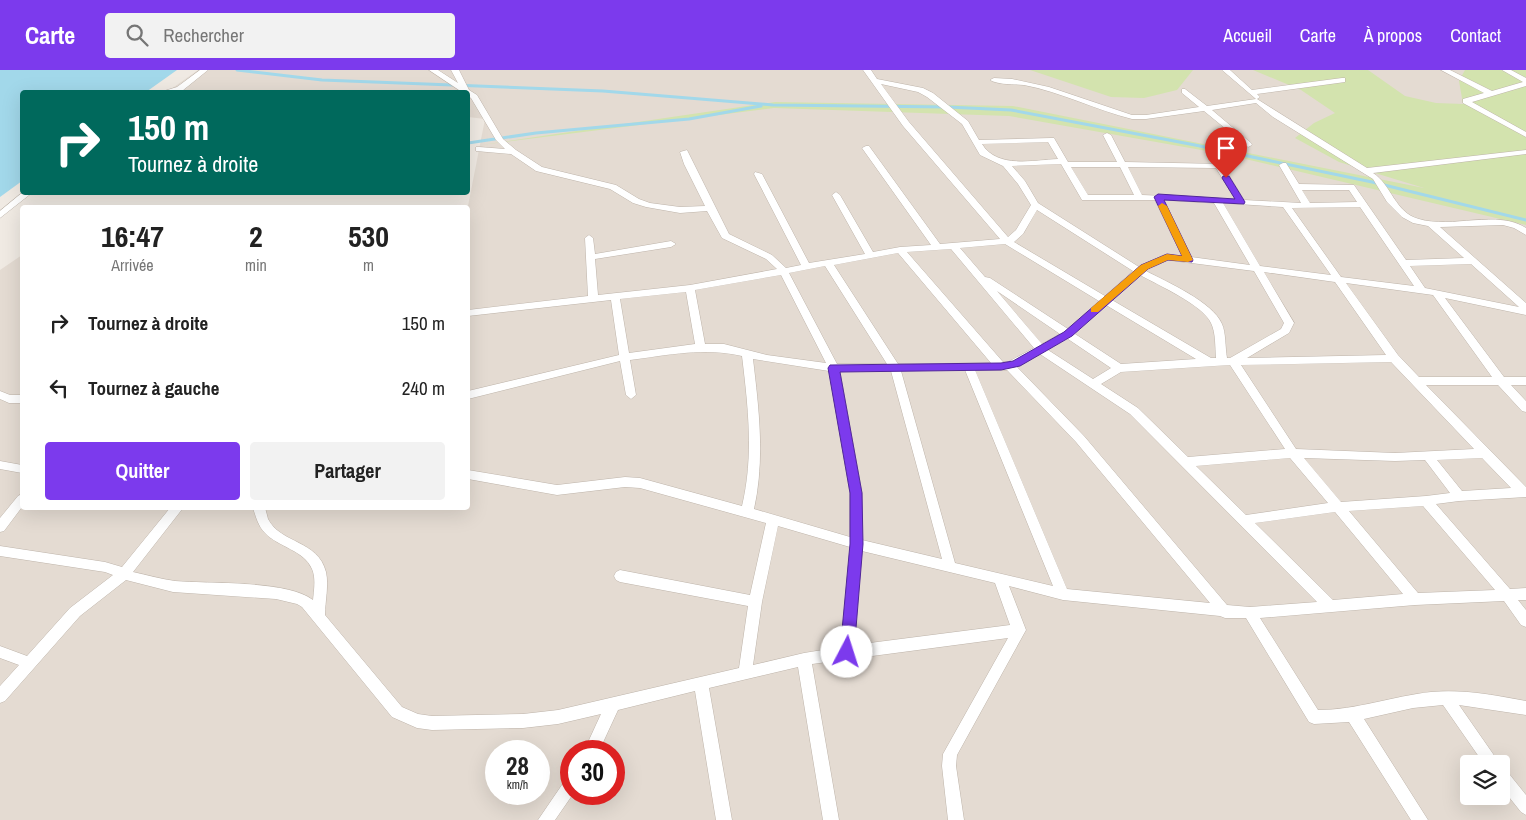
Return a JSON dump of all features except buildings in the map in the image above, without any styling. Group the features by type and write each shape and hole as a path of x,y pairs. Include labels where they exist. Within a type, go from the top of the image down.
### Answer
{"street":[{"path":"174,90 179,89 204,70"},
{"path":"433,70 449,82 465,90"},
{"path":"455,70 465,90"},
{"path":"867,70 906,124 1006,241 1209,362"},
{"path":"1226,70 1252,92 1258,101 1276,115 1376,178 1382,189 1410,219 1430,223 1504,222 1516,225 1526,232"},
{"path":"1446,70 1491,94"},
{"path":"1506,70 1526,83"},
{"path":"994,80 1030,84 1132,118 1258,101"},
{"path":"1252,92 1342,80"},
{"path":"876,81 927,92 965,123 983,153 1006,164 1025,188 1034,205 1139,270 1179,292 1210,314 1217,324 1228,361 1293,454 1415,599"},
{"path":"1526,83 1466,101 1526,135"},
{"path":"1185,91 1248,145"},
{"path":"470,95 477,101 500,140 513,152 539,169 613,187 636,201 648,204 685,210 710,208"},
{"path":"1107,135 1139,197"},
{"path":"976,142 1051,140 1085,198 1158,197 1307,206 1364,204"},
{"path":"866,148 937,246"},
{"path":"479,149 513,152"},
{"path":"684,152 688,164 724,236 769,258 783,270 834,368 856,493 856,544 847,652"},
{"path":"1366,171 1526,152"},
{"path":"1006,164 1064,162 1218,166 1241,202"},
{"path":"1283,166 1307,206"},
{"path":"758,174 806,266"},
{"path":"1296,187 1351,187 1422,290"},
{"path":"0,215 25,195"},
{"path":"836,195 870,255"},
{"path":"1158,197 1188,260"},
{"path":"1217,201 1287,319 1288,328 1285,332 1228,361"},
{"path":"470,313 690,288 900,250 1006,241 1020,232 1034,205"},
{"path":"1286,205 1394,358 1524,492"},
{"path":"1430,223 1526,308"},
{"path":"589,238 593,299"},
{"path":"591,257 670,244"},
{"path":"953,245 1041,350 1134,411 1330,606"},
{"path":"900,250 1005,366 1080,440 1225,612"},
{"path":"470,395 624,357 701,347 724,348 767,359 834,368 1005,366 1041,350 1068,334 1139,270 1167,257 1422,290 1526,312"},
{"path":"1403,263 1471,261"},
{"path":"827,262 895,368 950,566"},
{"path":"975,272 1119,368"},
{"path":"690,288 701,347"},
{"path":"1436,294 1500,380 1526,408"},
{"path":"615,296 631,395"},
{"path":"747,354 757,441 754,482 747,512"},
{"path":"1094,384 1119,368 1228,361 1394,358"},
{"path":"968,367 1063,594"},
{"path":"1417,381 1526,381"},
{"path":"0,395 20,399"},
{"path":"1186,462 1293,454 1378,457 1485,453"},
{"path":"1427,455 1459,496"},
{"path":"0,466 20,469"},
{"path":"470,474 557,490 631,482 747,512 856,544 1063,594 1225,612 1250,613 1415,599 1526,594"},
{"path":"1243,520 1338,507 1524,492"},
{"path":"1426,501 1508,596 1526,621"},
{"path":"0,527 20,502"},
{"path":"0,696 75,612 124,574 175,510"},
{"path":"260,510 262,518 273,534 303,551 318,569 318,617"},
{"path":"745,672 755,602 773,520"},
{"path":"0,551 105,567 124,574 173,586 285,595 307,604 397,712 417,721 432,724 541,720 613,705 804,659 1020,630"},
{"path":"620,576 755,602"},
{"path":"999,578 1020,630"},
{"path":"1250,613 1312,715 1316,717 1352,714 1446,698 1477,699 1526,708"},
{"path":"956,820 949,766 950,754 1020,630"},
{"path":"0,652 30,663"},
{"path":"804,659 831,820"},
{"path":"700,684 724,820"},
{"path":"1446,698 1487,755"},
{"path":"596,740 613,705"},
{"path":"1352,714 1420,820"},
{"path":"1510,787 1526,807"},
{"path":"546,820 560,800"}],"shaded area":[{"path":"198,70 1526,70 1526,820 0,820 0,270 20,256 20,510 470,510 470,205 468,205 485,119 470,117 470,90 170,90"}],"green space":[{"path":"1030,70 1193,70 1177,90 1144,98 1111,97"},
{"path":"1253,70 1368,70 1405,96 1436,103 1463,104 1459,81 1465,70 1526,70 1526,225 1224,154 1009,116 774,108 481,145 775,102 1013,106 1424,188 1339,162 1295,138 1314,123 1335,113 1301,90"}],"water":[{"path":"0,70 177,70 149,90 20,90 20,182 0,197"}],"waterway":[{"path":"237,70 322,80 603,91 773,105 947,107 1011,110 1195,145 1372,182 1526,220"},
{"path":"470,143 536,133 689,119 761,106"}],"slow traffic":[{"path":"1095,310 1139,270 1167,257 1188,260 1162,206"}],"route":[{"path":"847,652 856,544 856,493 834,368 1001,367 1016,364 1068,334 1139,270 1167,257 1188,260 1158,197 1241,202 1226,178"}]}
